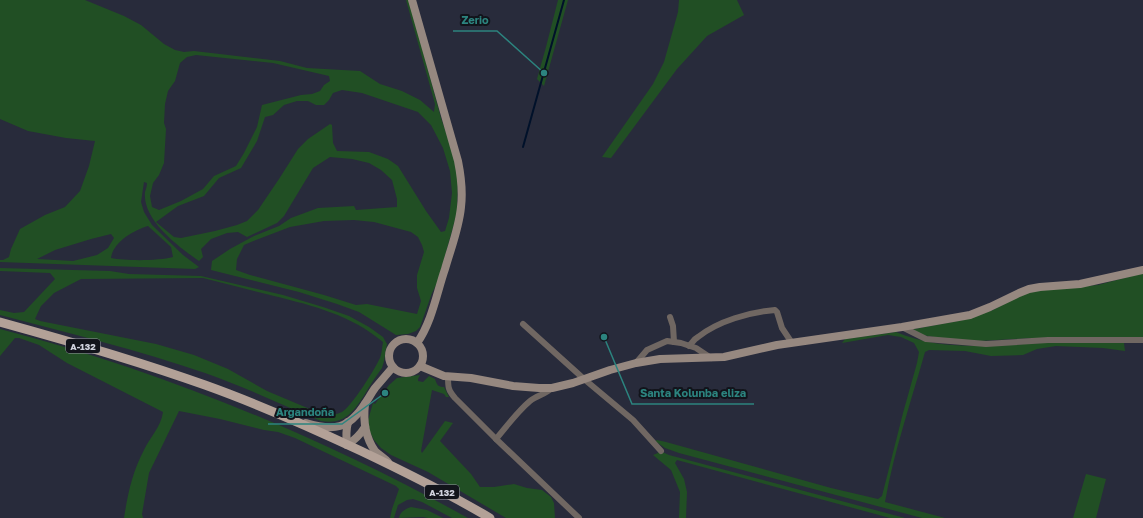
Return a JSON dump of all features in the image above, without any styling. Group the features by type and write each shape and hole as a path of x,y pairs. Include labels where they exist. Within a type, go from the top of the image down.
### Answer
{"main road":[{"name":"A-132","path":"0,322 108,353 206,385 289,419 393,466 490,518"}],"street":[{"path":"412,0 458,161 462,190 461,207 454,239 429,319 425,330 417,343"},
{"path":"420,366 448,376 471,378 513,386 552,388 584,380 610,370 636,363 660,359 711,358 792,343 902,327 970,315 1029,289 1080,284 1143,270"},
{"path":"689,346 698,337 719,324 746,314 775,310 782,328 792,343"},
{"path":"670,317 673,326 674,342"},
{"path":"523,324 584,380 633,420 661,452"},
{"path":"902,327 926,339 986,344 1048,340 1143,340"},
{"path":"406,339 417,343 423,354 420,366 409,372 400,372 393,366 389,357 395,343 406,339"},
{"path":"636,363 647,350 667,341 696,348 711,358"},
{"path":"289,419 326,427 339,426 348,422 365,404 393,366"},
{"path":"448,376 449,391 455,398 579,518"},
{"path":"496,439 521,409 532,399 546,393 552,388"},
{"path":"365,404 364,422 368,438 376,451 393,466"},
{"path":"348,422 346,427 348,445 355,440 365,427"}],"green space":[{"path":"0,0 85,0 124,16 141,25 164,44 175,50 280,61 307,68 360,71 380,84 402,91 420,100 434,112 435,104 406,0 409,0 441,118 453,153 458,176 457,213 438,281 432,293 420,327 416,331 408,334 396,335 359,312 337,304 299,292 211,270 212,261 230,249 254,236 279,226 291,218 318,208 354,206 356,210 397,207 397,199 392,180 381,170 369,163 352,159 330,157 313,168 284,216 277,223 247,237 238,232 227,233 211,239 201,249 203,257 199,261 172,240 155,222 149,213 145,192 147,183 144,182 141,202 144,212 152,225 183,255 199,267 195,269 0,262 0,260 9,257 20,229 45,215 65,207 80,191 89,166 95,141 66,138 28,131 0,119","holes":["196,55 273,63 329,76 330,81 324,85 320,91 312,94 301,95 262,105 257,127 236,166 214,176 203,189 181,201 159,210 152,207 150,196 153,183 159,175 164,163 166,129 164,123 165,104 168,91 175,81 180,63 187,57","342,90 362,93 418,112 431,125 443,148 450,171 452,193 449,218 445,231 441,232 398,166 388,159 369,152 337,151 333,143 332,125 330,124 308,139 298,149 258,210 247,221 215,231 181,238 174,237 156,222 178,206 204,196 219,178 241,168 257,141 265,117 273,115 284,105 297,101 308,101 316,105 324,105 333,93","354,220 374,222 411,232 418,237 424,252 417,275 417,288 421,301 417,314 367,304 356,305 236,270 237,259 244,245 290,227 324,221","148,226 171,247 173,257 142,260 111,258 120,242 142,228","111,234 114,238 108,248 97,255 73,261 37,259 55,250"]},
{"path":"558,0 568,0 544,86 537,79"},
{"path":"679,0 737,0 744,15 707,36 677,69 611,158 602,157 653,84 664,62 678,12"},
{"path":"0,268 110,271 129,274 201,276 283,295 349,316 369,327 383,337 387,344 384,362 382,368 361,400 348,416 336,421 321,421 235,384 205,373 103,342 0,315 0,310 14,313 24,312 55,279 50,273 0,271","holes":["203,278 318,308 345,318 371,333 383,342 381,356 363,387 351,403 338,414 324,415 267,391 228,369 194,355 156,344 35,319 41,306 54,293 81,279"]},
{"path":"1143,273 1143,338 1034,338 979,341 945,339 917,334 909,330 963,320 993,310 1016,296 1040,290 1098,285"},
{"path":"0,329 121,365 240,409 356,460 413,488 468,518 452,518 422,502 413,499 407,500 398,505 394,518 390,518 399,489 396,486 295,438 278,432 179,411 149,473 142,514 143,518 124,518 133,475 146,445 160,422 163,412 67,363 39,345 19,338 15,338 0,356"},
{"path":"896,332 916,339 958,346 1102,342 1124,343 1125,351 1103,348 1056,346 1037,349 1023,355 991,356 965,351 929,350 925,352 898,445 885,502 945,518 922,518 679,453 665,448 655,441 666,442 831,488 878,499 882,496 919,352 914,343 901,337 888,335 842,343 845,339"},
{"path":"420,375 418,381 423,382 429,376 435,379 436,383 440,387 444,387 449,397 432,390 421,451 422,453 445,421 453,423 440,441 471,474 480,487 494,487 514,484 542,490 551,497 554,503 555,518 506,518 428,472 391,455 381,448 374,440 369,430 368,420 373,403 375,404 389,385 397,378"},
{"path":"658,450 669,455 905,518 890,518 677,460 675,463 684,479 687,492 686,518 679,518 680,492 671,470 653,455 658,453"},
{"path":"1086,474 1106,479 1096,518 1073,518"},
{"path":"411,507 427,510 443,518 399,518 403,511"}],"waterway":[{"path":"523,147 564,0"}],"place":[{"name":"Zerio","path":"544,73"},
{"name":"Santa Kolunba eliza","path":"604,337"},
{"name":"Argandoña","path":"385,393"}]}
